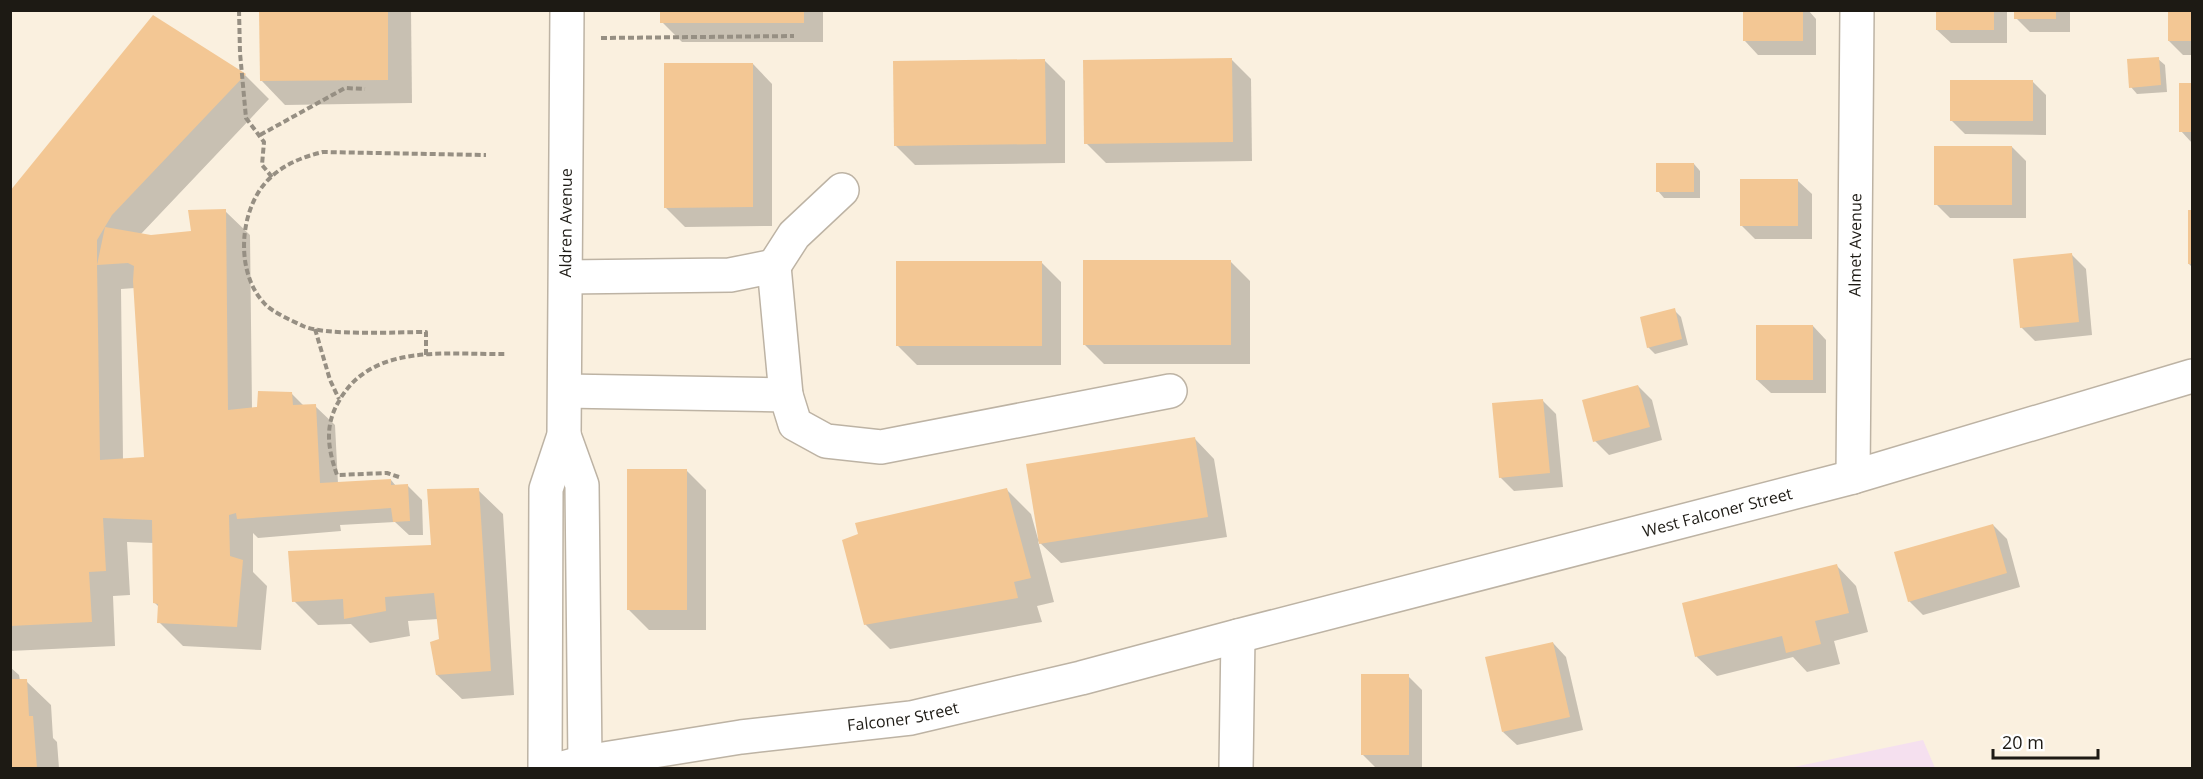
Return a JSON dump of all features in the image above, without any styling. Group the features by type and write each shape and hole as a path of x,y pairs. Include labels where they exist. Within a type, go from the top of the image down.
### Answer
{"street":[{"name":"Aldren Avenue","path":"567,10 564,435 546,489 567,767"},
{"name":"Almet Avenue","path":"1852,477 1857,10"},
{"path":"843,189 794,235 774,266 786,395 795,424 826,441 881,447 1170,391"},
{"path":"566,277 730,275 774,266"},
{"name":"West Falconer Street","path":"1238,636 1852,477 2193,376"},
{"path":"565,391 786,395"},
{"path":"1236,768 1238,636"},
{"name":"Falconer Street","path":"567,767 741,737 911,718 1081,678 1238,636"}],"path":[{"path":"239,10 244,110 246,118 264,142 262,165 272,177"},
{"path":"598,38 794,36"},
{"path":"260,135 345,88 365,89"},
{"path":"426,355 426,333 306,328 264,303 253,285 245,264 246,220 253,202 266,181 288,165 308,156 323,152 486,155"},
{"path":"315,329 330,380 339,400"},
{"path":"399,477 387,473 338,476 329,452 328,436 333,410 344,391 360,374 388,360 426,355 506,354"}],"shaded area":[{"path":"1923,740 1935,768 1789,768"}],"building":[{"path":"259,10 388,10 388,80 260,81"},
{"path":"660,10 804,10 804,23 660,23"},
{"path":"1743,10 1803,10 1803,41 1743,41"},
{"path":"1936,10 1994,10 1994,30 1936,30"},
{"path":"2014,10 2056,10 2056,19 2014,19"},
{"path":"2168,10 2192,10 2192,41 2168,41"},
{"path":"153,15 246,74 112,215 97,240 97,265 105,227 151,235 191,231 188,210 226,209 228,410 257,407 258,391 292,392 293,405 316,404 320,483 391,479 391,485 408,484 410,521 393,522 391,508 237,519 236,513 229,515 230,556 243,560 237,627 157,623 158,604 153,603 152,520 103,518 106,571 89,572 92,622 10,626 10,191","holes":["128,263 134,266 144,457 100,460 97,265"]},
{"path":"2159,57 2161,85 2129,88 2127,59"},
{"path":"1232,58 1233,142 1084,144 1083,60"},
{"path":"1045,59 1046,144 894,146 893,61"},
{"path":"664,63 753,63 753,207 664,208"},
{"path":"1950,80 2033,80 2033,121 1950,121"},
{"path":"2179,83 2192,83 2192,132 2179,132"},
{"path":"1934,146 2012,146 2012,205 1934,205"},
{"path":"1656,163 1694,163 1694,192 1656,192"},
{"path":"1740,179 1798,179 1798,226 1740,226"},
{"path":"2188,210 2192,210 2192,264 2188,264"},
{"path":"2072,253 2079,322 2020,328 2013,259"},
{"path":"1083,260 1231,260 1231,345 1083,345"},
{"path":"896,261 1042,261 1042,346 896,346"},
{"path":"1675,308 1682,339 1647,348 1640,317"},
{"path":"1756,325 1813,325 1813,380 1756,380"},
{"path":"1638,385 1650,427 1593,442 1582,400"},
{"path":"1543,399 1550,473 1499,478 1492,403"},
{"path":"1195,437 1208,517 1039,544 1026,464"},
{"path":"627,469 687,469 687,610 627,610"},
{"path":"479,488 491,671 436,675 430,642 439,639 434,593 385,597 386,611 344,619 343,599 292,602 288,551 431,545 427,489"},
{"path":"1007,488 1031,578 1014,582 1018,598 864,625 842,540 858,534 855,523"},
{"path":"1993,524 2007,573 1908,602 1894,552"},
{"path":"1837,564 1849,613 1815,621 1821,644 1786,653 1782,636 1695,657 1682,603"},
{"path":"1553,642 1570,717 1502,732 1485,657"},
{"path":"1361,674 1409,674 1409,755 1361,755"},
{"path":"10,679 27,679 29,716 33,716 37,768 10,768"}]}
